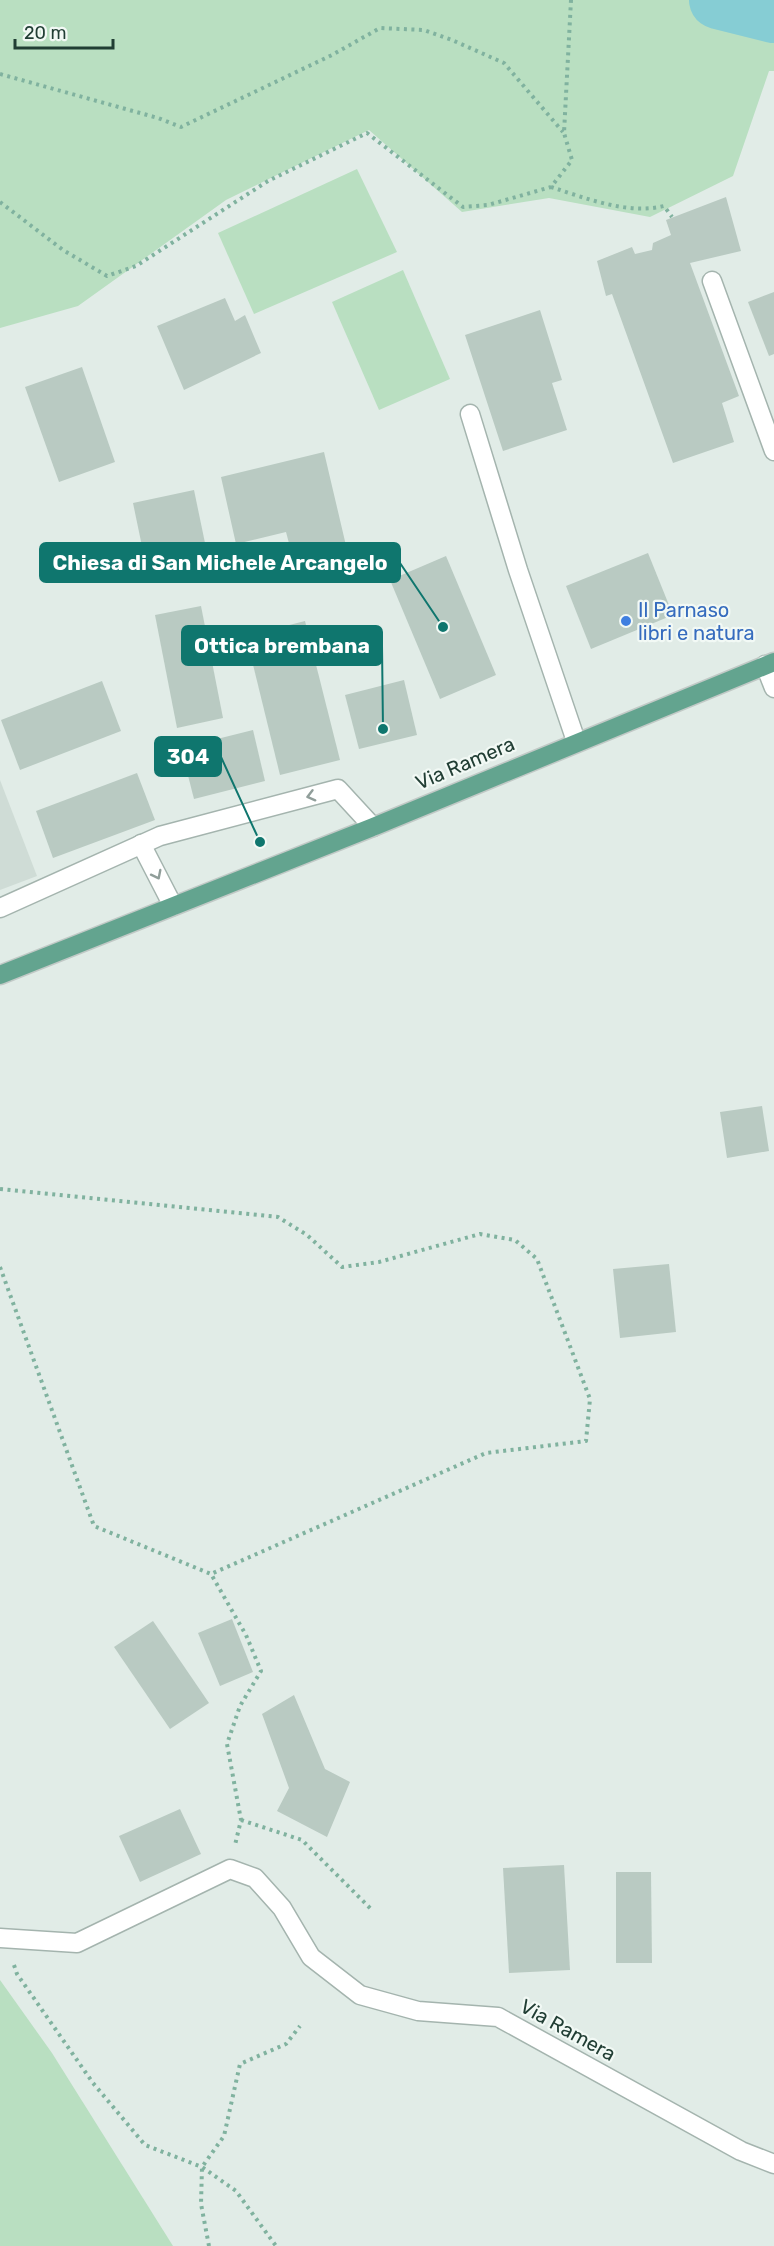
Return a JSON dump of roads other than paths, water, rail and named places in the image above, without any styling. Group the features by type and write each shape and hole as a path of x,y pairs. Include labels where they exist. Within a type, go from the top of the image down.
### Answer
{"main road":[{"name":"Via Ramera","path":"0,975 373,826 770,663"}],"street":[{"path":"712,281 774,451"},
{"path":"470,414 518,570 576,741"},
{"path":"770,663 774,688"},
{"path":"0,908 160,836 338,789 373,826"},
{"path":"141,844 173,906"},
{"name":"Via Ramera","path":"2,1939 77,1943 230,1869 255,1878 282,1908 311,1957 360,1995 418,2011 498,2017 741,2151 774,2164"}],"waterway":[{"path":"718,0 774,14"}],"place":[{"name":"Il Parnaso libri e natura","path":"626,621"},
{"name":"Chiesa di San Michele Arcangelo","path":"443,627"},
{"name":"Ottica brembana","path":"383,729"},
{"name":"304","path":"260,842"}]}
